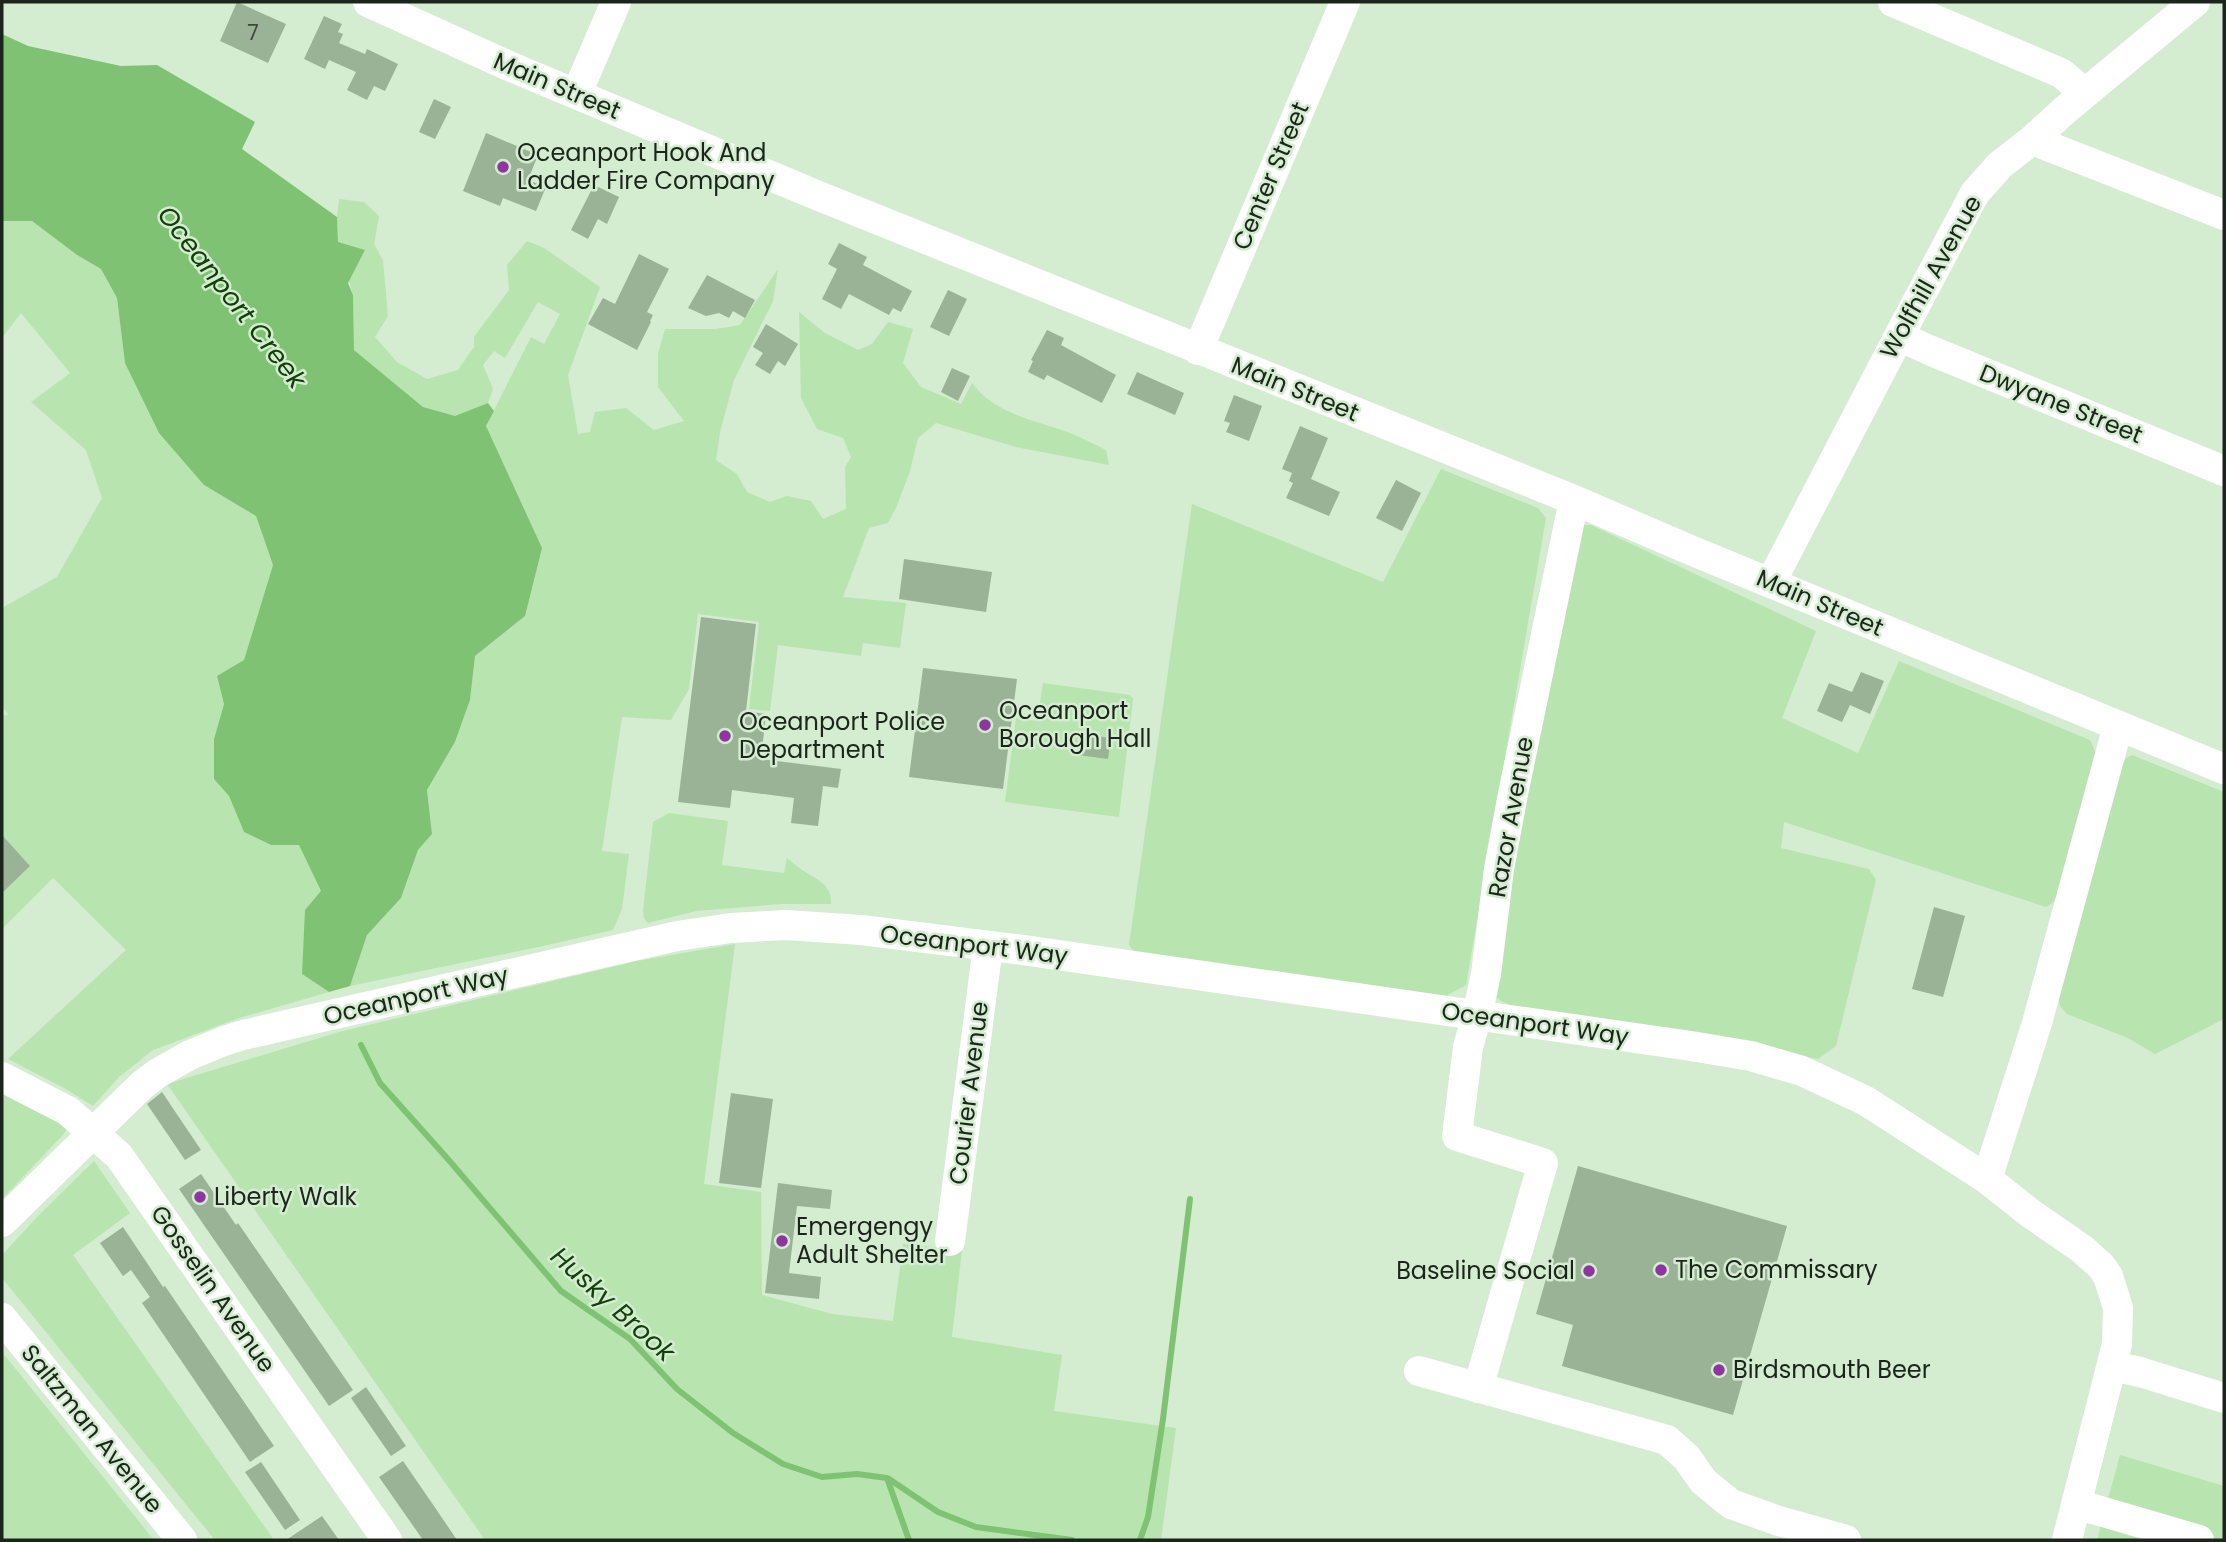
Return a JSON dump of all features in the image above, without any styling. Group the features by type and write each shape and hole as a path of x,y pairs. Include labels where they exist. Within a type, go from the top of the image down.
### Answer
{"street":[{"name":"Main Street","path":"368,2 509,66 809,192 1574,500 2224,769"},
{"path":"577,93 616,2"},
{"name":"Center Street","path":"1198,350 1345,2"},
{"path":"1893,2 2061,73 2085,93"},
{"name":"Wolfhill Avenue","path":"1771,582 1975,193 2000,164 2195,2"},
{"path":"2032,140 2224,215"},
{"name":"Dwyane Street","path":"1899,335 1929,350 2224,471"},
{"name":"Razor Avenue","path":"1478,1388 1543,1163 1457,1136 1468,1047 1477,1016 1513,794 1574,500"},
{"path":"1987,1179 2037,1023 2118,726"},
{"name":"Oceanport Way","path":"2,1222 127,1098 158,1073 190,1055 224,1041 380,1002 677,936 731,928 786,925 861,930 1739,1054 1802,1070 1875,1106 1987,1179 2082,1249 2108,1276 2118,1308 2117,1344 2067,1540"},
{"name":"Courier Avenue","path":"950,1241 988,946"},
{"name":"Gosselin Avenue","path":"2,1077 68,1111 129,1168 387,1540"},
{"name":"Saltzman Avenue","path":"2,1318 182,1540"},
{"path":"2112,1366 2224,1398"},
{"path":"1419,1371 1667,1440 1687,1458 1703,1481 1731,1504 1776,1531 1846,1540"},
{"path":"2076,1504 2199,1540"}],"shaded area":[{"path":"339,199 364,202 379,216 374,244 383,260 388,316 375,337 397,362 427,379 458,370 474,347 474,337 509,290 507,265 527,241 544,248 600,287 568,375 578,434 590,432 595,412 626,408 654,430 684,421 658,387 658,354 665,329 716,329 740,325 778,269 773,301 734,380 720,432 716,460 737,474 747,492 770,502 787,496 811,501 823,519 846,509 845,467 851,457 843,438 817,429 801,398 799,312 825,333 858,350 872,344 888,322 913,329 903,363 921,387 961,404 972,383 982,394 1004,409 1070,433 1106,450 1109,465 1016,447 936,423 918,438 910,471 888,523 869,528 843,597 906,603 900,648 863,643 861,656 778,645 770,711 749,709 759,622 698,614 689,689 671,720 622,717 602,851 629,854 622,909 613,930 350,986 367,935 401,898 418,850 432,834 427,790 455,742 470,700 475,656 525,616 486,426 531,337 544,344 560,314 538,302 505,358 494,351 483,365 493,389 488,403 455,417 423,407 354,350 353,295 338,242"},
{"path":"2,221 32,221 77,255 101,269 117,298 125,363 204,485 256,516 273,565 244,661 217,676 224,704 214,739 214,779 229,796 244,832 271,845 299,844 321,891 302,974 329,992 239,1018 153,1050 119,1077 93,1106 8,1059 126,950 53,878 2,929 2,712 5,716 8,714 2,707 2,608 57,577 102,498 86,450 31,402 70,373 21,313 2,338"},
{"path":"1441,469 1538,508 1546,518 1466,985 1442,998 1138,957 1129,945 1192,504 1383,582"},
{"path":"1583,525 1591,525 1816,631 1782,718 1858,753 1899,661 2090,740 2096,753 2055,901 2046,907 1784,822 1781,848 1869,869 1876,880 1836,1046 1818,1059 1513,1006 1501,1001 1493,994 1492,974 1570,536"},
{"path":"1043,683 1130,695 1133,699 1119,817 1005,802 1016,718 1037,721"},
{"path":"2132,755 2224,792 2224,1019 2155,1054 2128,1038 2067,1014 2060,1006 2058,996 2118,774 2126,758"},
{"path":"669,813 728,821 722,865 784,873 787,858 824,885 830,893 831,904 781,904 696,911 648,923 643,911 653,822"},
{"path":"735,944 704,1184 761,1192 762,1295 832,1314 893,1321 903,1244 962,1250 952,1337 1062,1355 1054,1411 1176,1428 1161,1540 485,1540 167,1084 339,1032 637,961"},
{"path":"2,1092 57,1119 67,1129 2,1199"},
{"path":"94,1161 130,1213 73,1255 274,1540 215,1540 2,1278 2,1255"},
{"path":"2,1352 154,1540 2,1540"},
{"path":"2120,1455 2224,1486 2224,1540 2097,1540"}],"water":[{"name":"Oceanport Creek","path":"2,34 28,46 121,66 157,65 255,122 242,149 337,217 338,242 365,250 348,283 353,295 354,350 423,407 455,416 488,403 494,411 486,426 542,548 525,616 475,656 470,700 455,742 427,790 432,834 418,850 401,898 367,935 350,986 329,992 302,974 305,910 321,891 299,845 271,845 244,832 229,796 214,779 214,739 224,704 217,676 244,660 273,565 256,516 204,485 159,433 125,363 117,298 101,269 77,255 32,221 2,221"}],"building":[{"path":"237,2 286,24 268,63 220,41"},
{"path":"324,16 342,24 338,32 343,34 339,43 365,54 367,49 398,64 385,91 374,86 367,100 347,90 356,72 329,60 325,69 304,59"},
{"path":"434,99 451,107 435,139 419,132"},
{"name":"Oceanport Hook And Ladder Fire Company","path":"486,133 538,155 528,180 546,187 536,211 503,198 500,206 463,191"},
{"path":"594,185 619,197 607,224 598,219 588,239 571,230"},
{"path":"839,243 867,257 863,265 912,291 901,312 893,308 889,315 849,294 841,309 822,299 837,269 828,264"},
{"path":"639,254 669,269 647,312 653,315 637,350 588,324 603,298 615,304"},
{"path":"707,275 755,300 745,318 733,311 729,318 719,313 706,316 688,308"},
{"path":"948,290 967,299 949,336 930,327"},
{"path":"766,324 798,344 785,366 778,361 770,374 755,365 763,353 753,347"},
{"path":"1047,330 1064,338 1061,345 1116,375 1102,403 1047,375 1044,380 1028,372 1033,361 1031,360"},
{"path":"952,368 970,376 958,401 941,392"},
{"path":"1137,372 1184,393 1175,415 1127,394"},
{"path":"1234,395 1262,406 1249,441 1226,432 1230,423 1224,421"},
{"path":"1300,426 1328,438 1311,479 1340,492 1329,516 1286,498 1293,483 1289,481 1292,473 1282,469"},
{"path":"1396,480 1421,493 1402,531 1376,518"},
{"path":"904,559 992,572 986,612 899,599"},
{"name":"Oceanport Police Department","path":"701,617 756,624 746,711 766,714 761,759 841,769 838,788 823,786 818,826 791,823 794,798 732,790 730,808 678,802"},
{"name":"Oceanport Borough Hall","path":"923,668 1017,679 1003,789 909,777"},
{"path":"1861,672 1884,681 1870,714 1850,705 1842,722 1817,711 1829,683 1852,692"},
{"path":"1081,734 1111,738 1108,759 1078,755"},
{"path":"2,835 30,866 2,893"},
{"path":"1934,907 1965,916 1943,997 1912,989"},
{"path":"162,1092 201,1150 185,1160 147,1104"},
{"path":"731,1093 773,1099 761,1188 719,1183"},
{"name":"The Commissary","path":"1578,1166 1787,1226 1733,1415 1562,1366 1573,1325 1536,1314"},
{"path":"201,1174 353,1390 329,1406 179,1189"},
{"name":"Emergengy Adult Shelter","path":"778,1183 832,1190 830,1209 797,1206 789,1273 821,1277 819,1299 765,1293"},
{"path":"123,1227 274,1446 250,1462 142,1303 150,1297 131,1270 123,1276 100,1243"},
{"path":"366,1387 406,1446 391,1456 351,1398"},
{"path":"403,1461 457,1540 423,1540 379,1477"},
{"path":"261,1462 300,1520 285,1530 245,1472"},
{"path":"322,1516 339,1540 286,1540"}],"waterway":[{"name":"Husky Brook","path":"361,1045 380,1083 561,1291 630,1339 677,1389 733,1433 783,1464 822,1477 857,1474 887,1478 909,1540"},
{"path":"1140,1540 1148,1517 1163,1419 1190,1199"},
{"path":"889,1479 938,1512 976,1527 1072,1540"}],"place":[{"name":"Oceanport Hook And Ladder Fire Company","path":"503,167"},
{"name":"Oceanport Borough Hall","path":"985,725"},
{"name":"Oceanport Police Department","path":"725,736"},
{"name":"Liberty Walk","path":"200,1197"},
{"name":"Emergengy Adult Shelter","path":"782,1241"},
{"name":"The Commissary","path":"1661,1270"},
{"name":"Baseline Social","path":"1589,1271"},
{"name":"Birdsmouth Beer","path":"1719,1370"}]}
